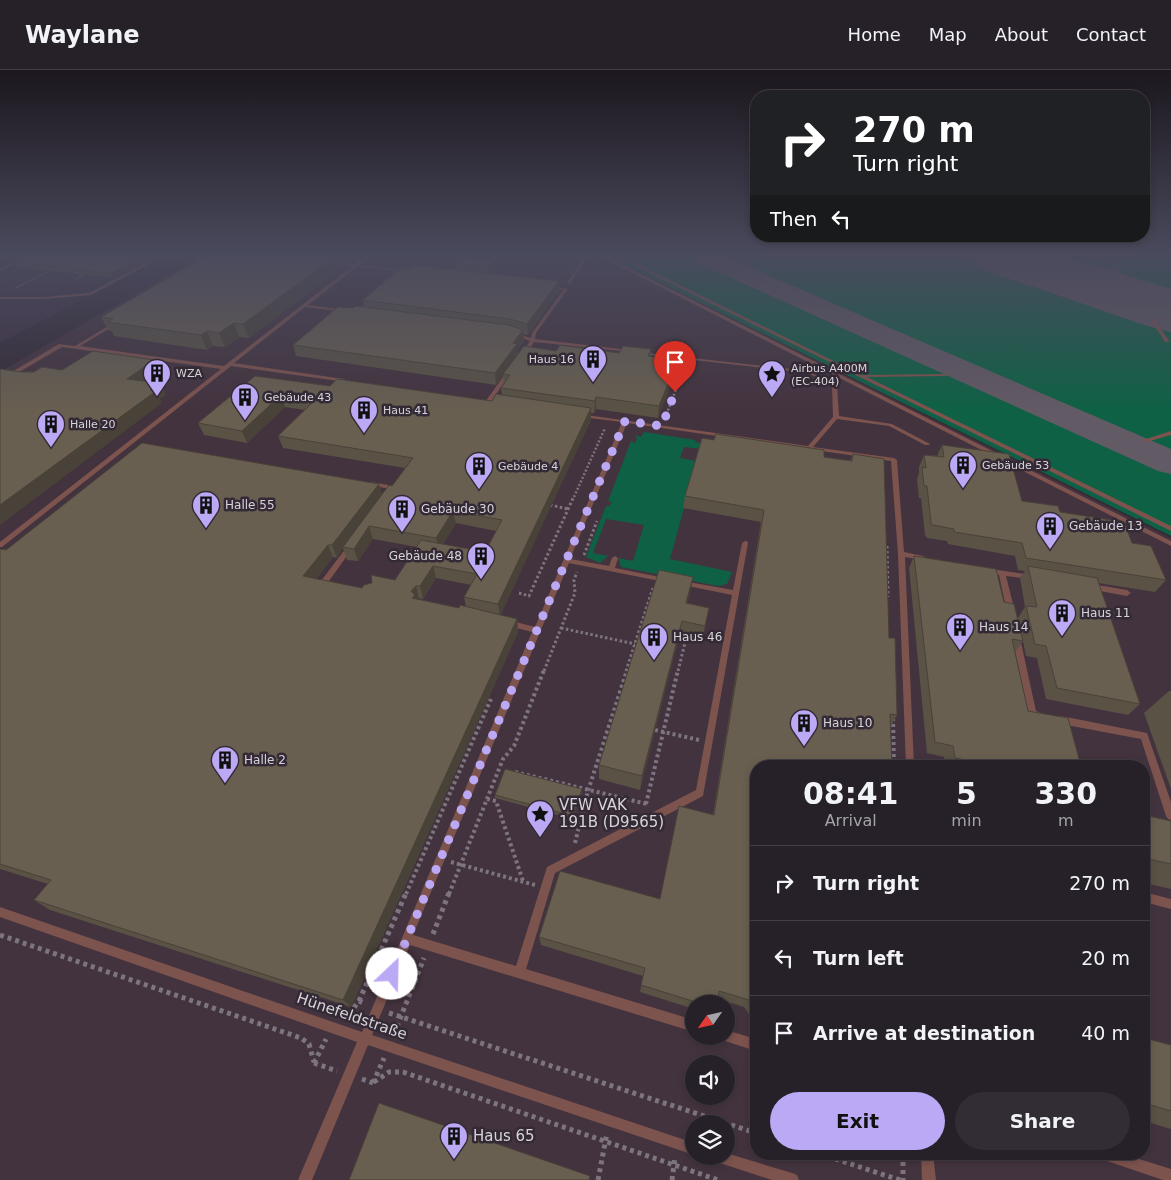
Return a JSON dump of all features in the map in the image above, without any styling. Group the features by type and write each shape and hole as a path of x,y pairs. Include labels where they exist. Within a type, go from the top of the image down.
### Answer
{"lane":[{"path":"0,545 303,307"},
{"path":"311,307 353,312"},
{"path":"488,402 533,340 534,332 553,307"},
{"path":"701,307 1171,544"},
{"path":"720,307 1171,529"},
{"path":"76,347 123,318"},
{"path":"1152,319 1167,341"},
{"path":"510,333 533,340 809,372 834,385 836,417 810,447"},
{"path":"0,381 62,345 354,382"},
{"path":"860,376 945,375"},
{"path":"478,401 497,403"},
{"path":"570,413 894,460 901,554 910,760"},
{"path":"836,417 890,426 927,444"},
{"path":"305,1180 625,421"},
{"path":"1146,440 1171,433"},
{"path":"127,445 137,446"},
{"path":"364,483 394,488 389,494"},
{"path":"334,585 324,582 358,537"},
{"path":"520,972 551,870 700,793 745,543"},
{"path":"901,554 929,559"},
{"path":"611,570 615,558"},
{"path":"566,560 736,593"},
{"path":"993,571 1041,579"},
{"path":"1002,573 1012,620"},
{"path":"1079,585 1127,593"},
{"path":"498,621 537,630"},
{"path":"1014,629 1032,714 1144,736 1171,816"},
{"path":"1150,899 1171,904"},
{"name":"Hünefeldstraße","path":"0,912 685,1146"},
{"path":"408,939 685,1023"},
{"path":"735,1039 750,1043"},
{"path":"927,1160 929,1180"},
{"path":"1122,1160 1171,1176"},
{"path":"735,1162 792,1180"}],"path":[{"path":"662,426 689,357"},
{"path":"519,593 529,596 605,428"},
{"path":"550,506 568,509"},
{"path":"598,518 574,580 575,593 514,746 500,768 487,799 400,1017 750,1131"},
{"path":"887,544 888,603"},
{"path":"570,860 588,790 656,578"},
{"path":"646,804 689,625"},
{"path":"561,628 635,644"},
{"path":"358,1001 491,699"},
{"path":"893,708 894,760"},
{"path":"656,730 709,742"},
{"path":"500,768 668,809"},
{"path":"487,799 496,801 524,882"},
{"path":"441,859 545,888"},
{"path":"0,935 301,1038 309,1044 314,1062"},
{"path":"374,1083 389,1072 404,1072 605,1143 718,1180"},
{"path":"598,1180 610,1121"},
{"path":"672,1180 677,1144"},
{"path":"839,1160 902,1180 903,1160"}],"shaded area":[{"path":"0,307 69,307 0,343"},
{"path":"113,307 709,307 1171,538 1171,1180 0,1180 0,372"}],"green space":[{"path":"709,307 1171,307 1171,536"},
{"path":"644,432 695,440 695,442 706,444 704,449 684,447 680,458 697,461 670,559 732,572 727,584 718,586 621,567 618,558 633,561 644,525 606,519 593,553 608,556 600,563 586,557 606,506 609,506 612,502 608,501 631,441 635,443 637,438 634,435 641,437"}],"building":[{"path":"119,307 266,307 243,324 234,323 219,333 207,331 201,335 107,322 113,319 101,317"},
{"path":"338,307 362,307 509,325 523,330 513,343 517,344 495,373 293,345"},
{"path":"416,307 540,307 527,324 510,319"},
{"name":"Haus 16","path":"560,345 619,353 623,346 651,349 648,356 678,360 659,406 596,397 595,401 501,388 510,375 503,374 524,346 556,351"},
{"name":"Halle 20","path":"93,351 154,360 127,379 160,383 150,390 156,391 0,505 0,370 34,372 42,367 62,370"},
{"name":"Halle 2","path":"255,376 330,386 337,379 492,401 496,394 591,408 498,604 464,597 477,574 433,566 420,586 416,586 411,591 415,595 412,598 459,608 460,605 517,619 343,1000 34,900 51,880 0,864 0,549 6,550 142,443 379,484 332,545 328,545 303,576 362,588 364,585 372,583 371,575 395,580 421,540 485,552 502,520 453,511 436,538 369,526 354,549 343,547 389,485 392,486 413,458 278,436 315,400 281,395 242,431 198,423"},
{"name":"Haus 10","path":"716,434 824,450 824,457 852,461 853,454 884,459 889,638 895,638 897,715 890,714 892,760 750,760 750,1001 719,991 718,995 685,995 685,999 641,985 645,968 539,937 560,871 660,899 679,806 714,815 764,510 685,496 702,438 714,440"},
{"path":"942,445 1009,454 1022,501 1058,506 1060,512 1124,522 1132,543 1151,546 1166,580 1026,558 1022,543 954,532 954,529 933,525 931,523 927,486 924,486 922,467 926,468 924,455 944,457"},
{"name":"Haus 14","path":"914,556 996,569 1004,602 1014,604 1023,641 1012,639 1028,711 1068,718 1079,760 965,760 955,758 953,746 935,742"},
{"name":"Haus 11","path":"1028,566 1097,578 1140,704 1057,688 1046,646 1035,644 1026,606 1037,607"},
{"name":"Haus 46","path":"659,570 693,577 686,603 709,608 705,626 682,621 642,776 599,765"},
{"path":"505,769 582,789 573,816 495,795"},
{"path":"1150,816 1171,821 1171,864 1150,859"},
{"path":"1150,1040 1171,1045 1171,1111 1150,1105"},
{"name":"Haus 65","path":"379,1103 590,1176 589,1180 349,1180"}],"taxiway":[{"path":"817,307 1171,463"}],"runway":[{"path":"1158,307 1171,311"}],"place":[{"name":"Haus 16","path":"593,383"},
{"name":"WZA","path":"157,397"},
{"name":"Airbus A400M (EC-404)","path":"772,398"},
{"name":"Gebäude 43","path":"245,421"},
{"name":"Haus 41","path":"364,434"},
{"name":"Halle 20","path":"51,448"},
{"name":"Gebäude 53","path":"963,489"},
{"name":"Gebäude 4","path":"479,490"},
{"name":"Halle 55","path":"206,529"},
{"name":"Gebäude 30","path":"402,533"},
{"name":"Gebäude 13","path":"1050,550"},
{"name":"Gebäude 48","path":"481,580"},
{"name":"Haus 11","path":"1062,637"},
{"name":"Haus 14","path":"960,651"},
{"name":"Haus 46","path":"654,661"},
{"name":"Haus 10","path":"804,747"},
{"name":"Halle 2","path":"225,784"},
{"name":"VFW VAK 191B (D9565)","path":"540,838"},
{"name":"Haus 65","path":"454,1160"}],"route":[{"path":"392,974 625,421 662,426 675,392"}]}
